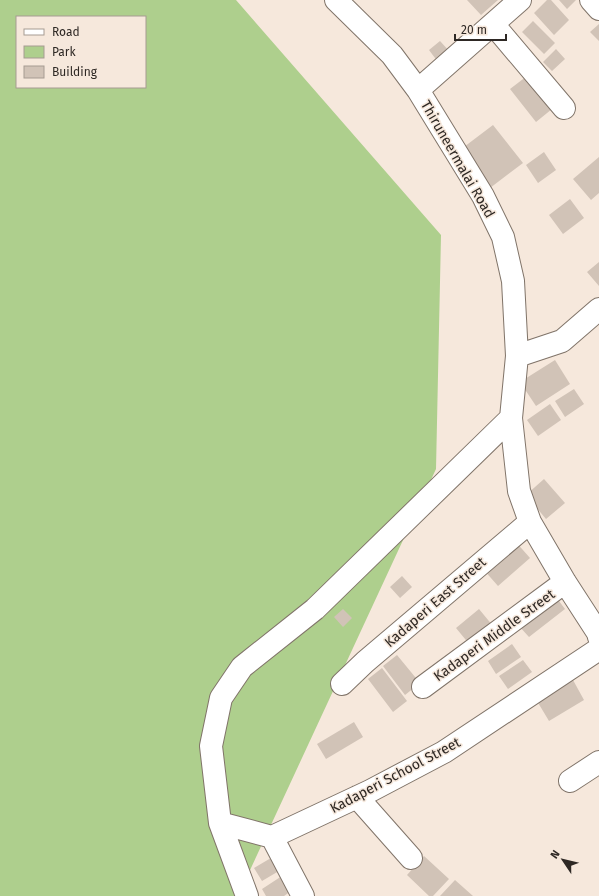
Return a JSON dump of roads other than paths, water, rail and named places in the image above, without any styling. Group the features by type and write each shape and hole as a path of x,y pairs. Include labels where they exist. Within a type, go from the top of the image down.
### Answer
{"street":[{"name":"Thiruneermalai Road","path":"338,0 392,55 418,90 483,196 503,237 513,281 517,356 510,418 519,491 530,522 565,582 598,633 599,637"},
{"path":"418,90 520,0"},
{"path":"591,0 599,9"},
{"path":"493,24 564,108"},
{"path":"517,356 562,341 599,309"},
{"path":"247,896 220,823 211,746 221,698 242,667 315,609 510,418"},
{"name":"Kadaperi East Street","path":"342,684 365,662 530,522"},
{"name":"Kadaperi Middle Street","path":"423,687 565,582"},
{"name":"Kadaperi School Street","path":"272,837 357,797 444,752 599,649"},
{"path":"570,781 599,762"},
{"path":"357,797 411,858"},
{"path":"220,823 272,837 303,896"}]}
